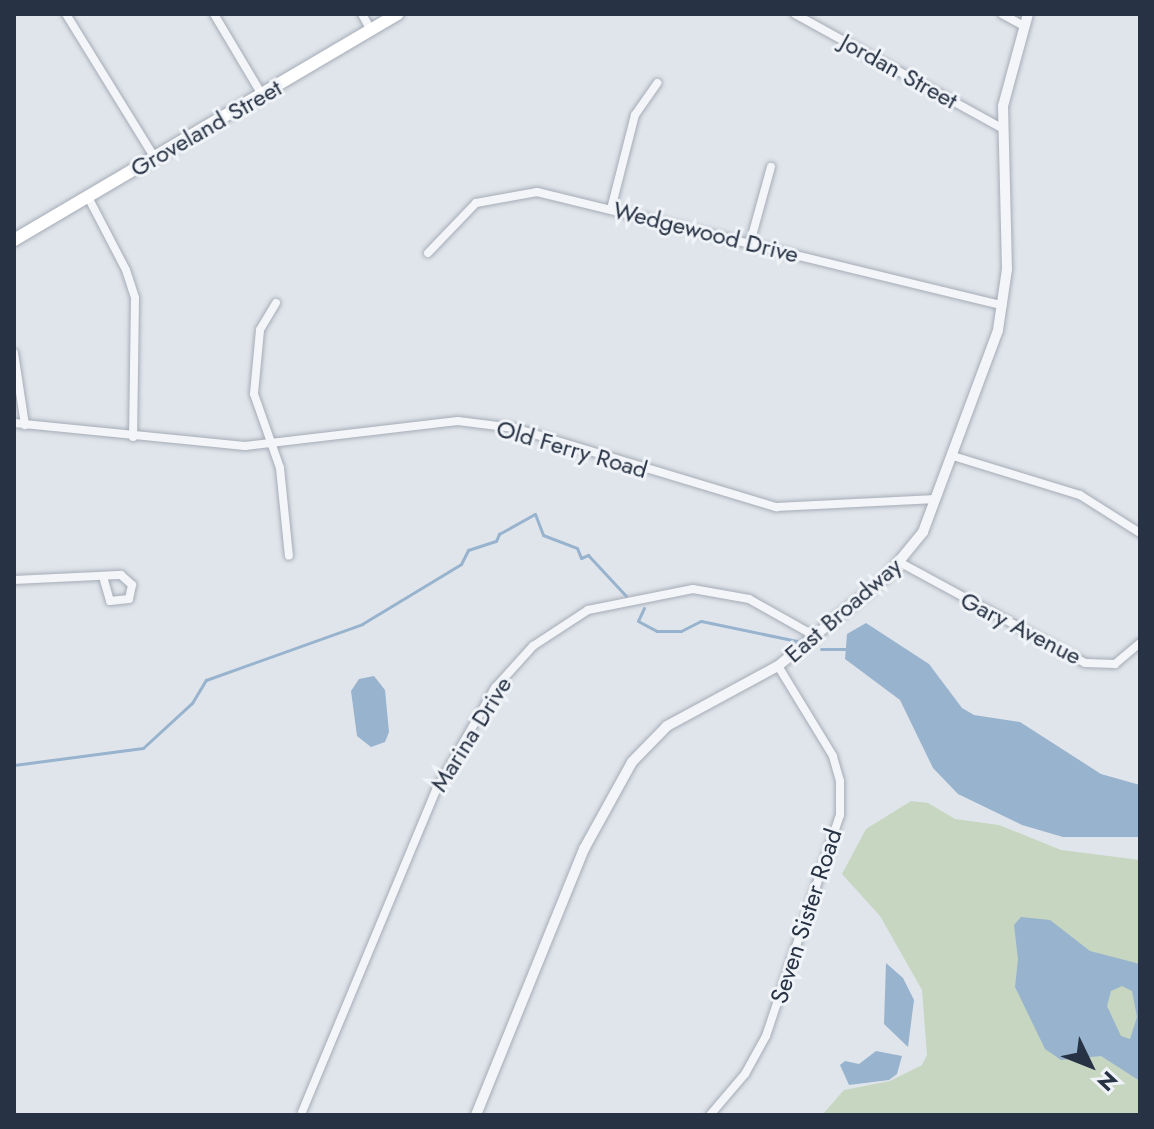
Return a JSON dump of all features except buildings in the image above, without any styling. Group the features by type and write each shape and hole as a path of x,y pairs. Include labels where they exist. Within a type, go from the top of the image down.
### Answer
{"main road":[{"name":"Groveland Street","path":"14,240 397,14"}],"street":[{"path":"66,14 155,158"},
{"path":"214,14 262,95"},
{"path":"362,14 371,30"},
{"name":"Jordan Street","path":"795,14 1003,129"},
{"path":"1002,14 1024,26"},
{"name":"East Broadway","path":"476,1115 584,849 632,762 667,726 778,666 901,563 923,532 987,370 1002,305 1007,269 1004,92 1028,14"},
{"path":"611,209 635,115 657,83"},
{"path":"750,243 771,167"},
{"name":"Wedgewood Drive","path":"428,253 467,209 504,195 537,192 1002,305"},
{"path":"88,197 122,260 135,298 133,437"},
{"path":"276,303 260,330 254,394 280,468 289,556"},
{"path":"14,353 25,425"},
{"name":"Old Ferry Road","path":"14,423 133,437 272,445 458,421 514,428 776,507 936,499"},
{"path":"953,456 1080,495 1140,533"},
{"name":"Gary Avenue","path":"901,563 1085,663 1115,664 1140,643"},
{"path":"14,580 103,576"},
{"name":"Marina Drive","path":"302,1112 436,790 495,688 533,646 588,610 693,589 749,599 815,636"},
{"name":"Seven Sister Road","path":"710,1115 745,1074 766,1036 840,815 840,781 833,756 778,666"}],"green space":[{"path":"911,801 928,803 955,819 999,825 1061,850 1140,860 1140,1115 822,1115 844,1090 890,1081 922,1065 927,1055 922,990 880,916 842,874 866,829"}],"water":[{"path":"866,623 929,664 962,708 974,715 1020,722 1101,774 1140,785 1140,837 1063,837 1022,825 958,794 933,768 900,700 845,659 847,634"},
{"path":"374,676 385,690 389,732 385,742 371,747 357,736 351,691 359,679"},
{"path":"1021,917 1050,920 1090,951 1140,964 1140,1081 1101,1056 1061,1060 1045,1049 1015,987 1018,959 1014,925","holes":["1122,986 1132,991 1137,1017 1130,1039 1121,1036 1107,1006 1111,991"]},
{"path":"886,963 903,978 914,1000 908,1047 884,1024"},
{"path":"876,1051 902,1056 897,1074 889,1080 849,1085 840,1065 845,1061 859,1064"}],"waterway":[{"path":"14,765 143,748 192,703 206,680 362,624 461,564 468,550 496,541 499,534 535,514 543,535 577,548 581,558 588,555 626,596"},
{"path":"644,608 638,621 657,631 681,631 701,621 797,641"},
{"path":"821,649 845,649"}]}
